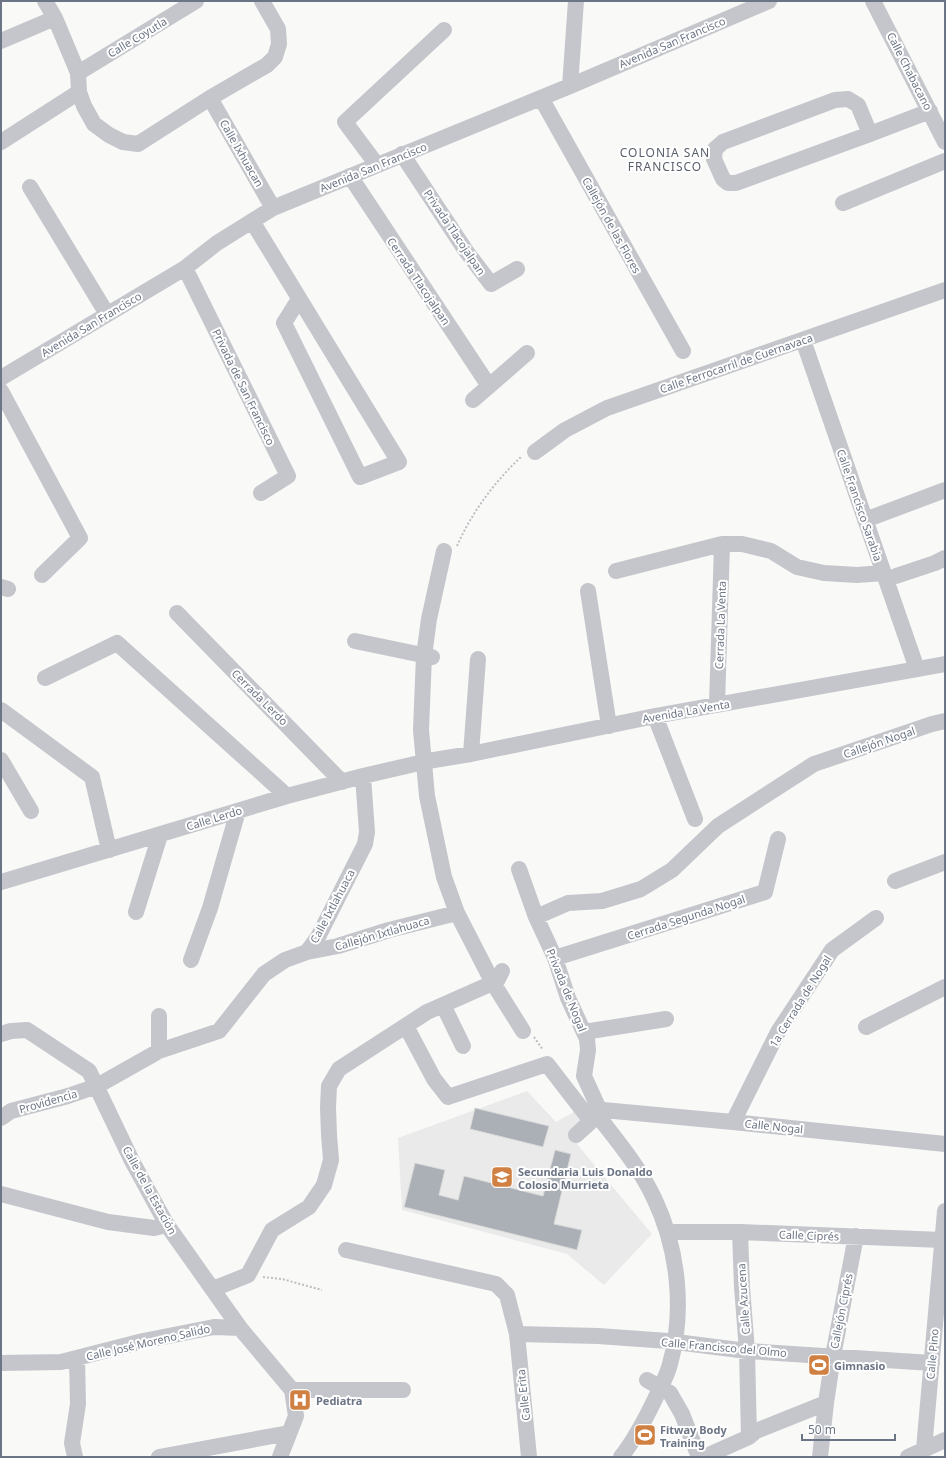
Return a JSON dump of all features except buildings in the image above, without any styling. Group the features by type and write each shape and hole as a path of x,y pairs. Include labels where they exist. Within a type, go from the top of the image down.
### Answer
{"street":[{"path":"45,1 55,18 78,73 79,92 84,106 94,124 109,135 123,142 138,144 210,98 267,65 275,57 279,44 278,29 262,1"},
{"name":"Calle Coyutla","path":"78,73 196,1"},
{"path":"570,86 576,1"},
{"name":"Avenida San Francisco","path":"1,378 185,268 217,243 273,208 570,86 769,1"},
{"name":"Calle Chabacano","path":"873,1 945,142"},
{"path":"1,41 55,18"},
{"path":"377,165 345,122 444,30"},
{"path":"1,142 79,92"},
{"name":"Calle Ixhuacan","path":"210,98 273,208"},
{"name":"Callejón de las Flores","path":"541,98 683,351"},
{"path":"870,134 858,105 848,99 835,100 723,142 715,149 714,159 723,179 728,183 736,183 870,134 930,111"},
{"name":"Privada Tlacojalpan","path":"402,154 466,251 491,284 517,269"},
{"path":"843,204 945,161"},
{"name":"Cerrada Tlacojalpan","path":"350,176 489,386"},
{"path":"30,187 107,314"},
{"path":"252,221 300,299 399,462 360,477 284,323 300,299"},
{"name":"Privada de San Francisco","path":"185,268 288,476 261,493"},
{"name":"Calle Ferrocarril de Cuernavaca","path":"530,453 565,430 607,408 945,290"},
{"name":"Calle Francisco Sarabia","path":"803,340 865,520 890,575 917,669"},
{"path":"473,400 527,353"},
{"path":"1,391 80,538 42,575"},
{"path":"865,520 945,490"},
{"path":"616,571 722,544 742,544 771,551 797,567 824,573 890,575 935,563 945,558"},
{"name":"Cerrada La Venta","path":"717,705 722,544"},
{"path":"449,552 429,619 428,656 421,730 426,761 426,796 444,877 457,913 498,977 523,1031"},
{"path":"588,591 609,726"},
{"name":"Cerrada Lerdo","path":"177,613 342,782"},
{"path":"354,641 428,656"},
{"path":"45,678 117,643 287,796"},
{"path":"471,754 478,659"},
{"name":"Avenida La Venta","path":"426,761 471,754 655,716 945,664"},
{"path":"1,710 92,777 109,850"},
{"path":"655,716 695,819"},
{"name":"Callejón Nogal","path":"536,917 568,903 602,901 641,889 672,870 718,826 814,764 932,724 945,721"},
{"path":"1,760 31,811"},
{"name":"Calle Lerdo","path":"1,882 287,796 426,761"},
{"name":"Calle Ixtlahuaca","path":"97,1086 159,1051 219,1031 264,974 285,960 307,952 318,937 366,844 367,832 363,776"},
{"path":"191,960 210,908 238,811"},
{"path":"136,912 160,835"},
{"name":"Cerrada Segunda Nogal","path":"555,958 765,892 778,839"},
{"path":"895,881 945,862"},
{"name":"Privada de Nogal","path":"519,869 536,917 555,958 568,998 584,1032 588,1045 584,1076 598,1107 597,1115"},
{"name":"Callejón Ixtlahuaca","path":"307,952 338,946 389,930 457,913"},
{"name":"1a Cerrada de Nogal","path":"733,1122 778,1032 832,950 876,918"},
{"path":"213,1289 248,1275 272,1230 309,1207 324,1185 331,1160 328,1107 329,1086 338,1069 427,1012 498,977"},
{"path":"866,1027 945,987"},
{"path":"443,1005 463,1046"},
{"path":"159,1016 159,1051"},
{"path":"584,1032 666,1019"},
{"path":"406,1026 434,1079 448,1097 548,1064 597,1115 642,1176 654,1198 663,1220 675,1267 678,1305 674,1342 670,1363 654,1384 642,1426 621,1457"},
{"name":"Calle de la Estación","path":"1,1034 27,1030 89,1071 132,1161 167,1225 240,1328"},
{"name":"Providencia","path":"1,1118 11,1111 68,1096 97,1086"},
{"path":"576,1136 597,1115"},
{"name":"Calle Nogal","path":"597,1115 733,1122 945,1144"},
{"path":"1,1194 108,1222 154,1228 167,1225"},
{"name":"Calle Pino","path":"924,1449 945,1211"},
{"name":"Calle Ciprés","path":"675,1232 740,1232 942,1240"},
{"name":"Calle Azucena","path":"740,1232 747,1351 748,1438"},
{"name":"Callejón Ciprés","path":"820,1457 833,1356 856,1236"},
{"name":"Calle Erita","path":"346,1250 496,1284 507,1295 517,1334 529,1457"},
{"name":"Calle José Moreno Salido","path":"1,1363 61,1362 143,1341 214,1327 240,1328"},
{"path":"240,1328 292,1390 296,1416 280,1457"},
{"name":"Calle Francisco del Olmo","path":"517,1334 598,1336 674,1342 747,1351 932,1363"},
{"path":"75,1457 72,1443 78,1404 77,1358"},
{"path":"654,1384 670,1393 682,1414 699,1457"},
{"path":"292,1390 403,1390"},
{"path":"704,1457 748,1438 756,1431 826,1403"},
{"path":"159,1457 289,1433"},
{"path":"908,1457 945,1440"}],"path":[{"path":"449,552 490,492 530,453"},
{"path":"248,1275 282,1279 322,1290"}],"shaded area":[{"name":"Secundaria Luis Donaldo Colosio Murrieta","path":"527,1091 556,1122 579,1109 595,1129 577,1144 652,1234 604,1285 567,1254 402,1210 398,1138"}],"place":[{"name":"Secundaria Luis Donaldo Colosio Murrieta","path":"502,1177"},
{"name":"Gimnasio","path":"819,1365"},
{"name":"Pediatra","path":"300,1400"},
{"name":"Fitway Body Training","path":"645,1435"}],"district":[{"name":"COLONIA SAN FRANCISCO","path":"665,159"}]}
